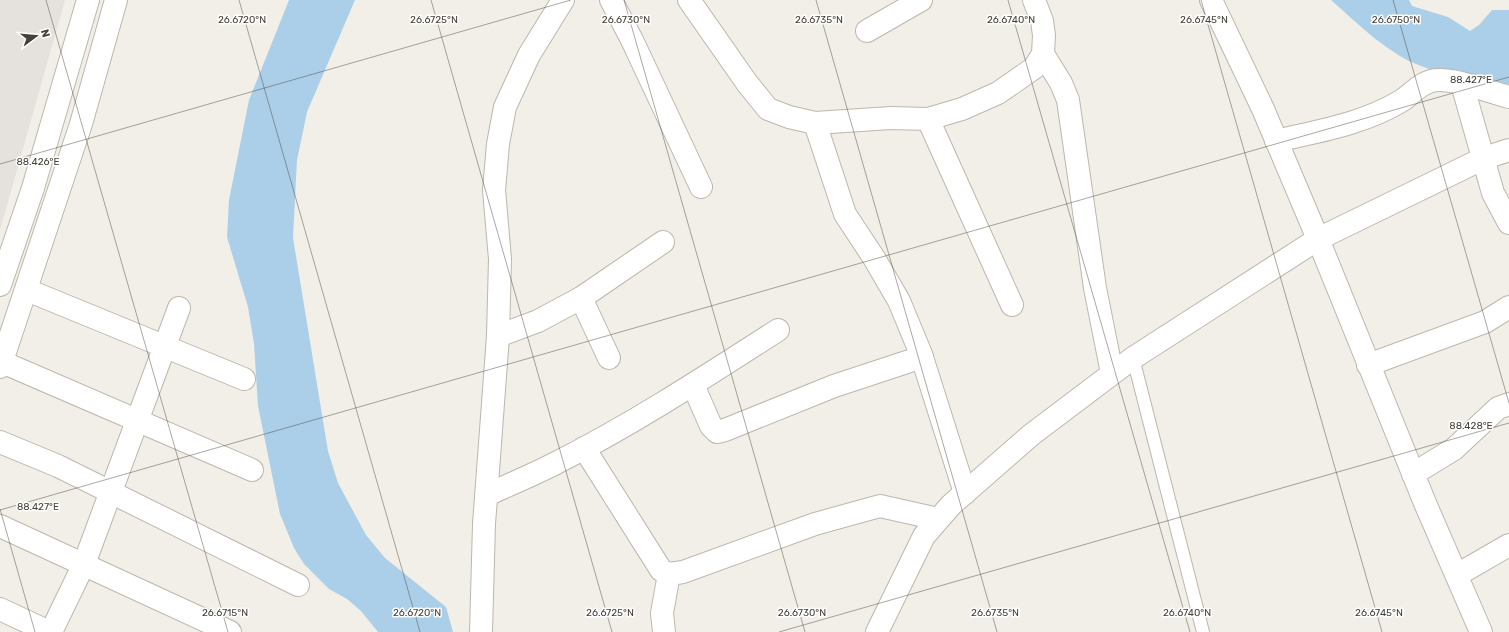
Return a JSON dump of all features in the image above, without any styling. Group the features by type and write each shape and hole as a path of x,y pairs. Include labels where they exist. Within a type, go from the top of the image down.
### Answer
{"street":[{"path":"0,285 33,188 88,0"},
{"path":"116,0 81,124 1,365 137,420 252,470"},
{"path":"482,632 484,524 498,336 500,259 494,190 498,144 505,107 529,55 563,0"},
{"path":"611,0 632,40 701,187"},
{"path":"689,0 742,77 768,109 789,117 815,123 891,118 928,119 962,109 998,93 1034,68 1043,54 1044,35 1042,21 1034,0"},
{"path":"867,31 921,0"},
{"path":"1211,0 1263,109 1318,239 1413,474 1481,632"},
{"path":"1043,54 1061,83 1068,100 1095,288 1112,373"},
{"path":"1276,141 1355,121 1381,112 1402,101 1421,86 1436,80 1462,84 1509,97"},
{"path":"1462,84 1493,193 1509,223"},
{"path":"928,119 1012,305"},
{"path":"815,123 845,214 874,258 899,301 922,357 965,492"},
{"path":"877,632 924,536 938,519 965,492 1031,436 1112,373 1318,239 1482,158 1509,150"},
{"path":"498,336 538,321 581,298 663,242"},
{"path":"27,290 244,379"},
{"path":"581,298 609,358"},
{"path":"1368,365 1484,322 1509,306"},
{"path":"0,609 50,632 84,564 179,308"},
{"path":"486,495 555,464 584,448 693,385 778,330"},
{"path":"693,385 710,426 717,432 834,386 922,357"},
{"path":"1413,474 1454,449 1498,408 1509,404"},
{"path":"0,442 58,466 298,585"},
{"path":"584,448 661,570 669,574 683,572 815,524 880,506 938,519"},
{"path":"0,526 230,632"},
{"path":"1457,575 1509,546"},
{"path":"664,632 662,613 669,574"}],"lane":[{"path":"1133,358 1203,632"}],"shaded area":[{"path":"0,0 65,0 0,230"}],"water":[{"path":"289,0 355,0 307,112 297,160 293,238 328,451 338,483 366,535 385,558 446,607 453,632 378,632 361,611 347,599 329,589 304,564 294,548 280,514 258,406 254,344 248,307 227,237 229,200 249,100"},
{"path":"1331,0 1409,0 1412,6 1448,17 1470,31 1479,25 1492,10 1509,10 1509,84 1438,72 1416,64 1393,52 1382,44"}]}
